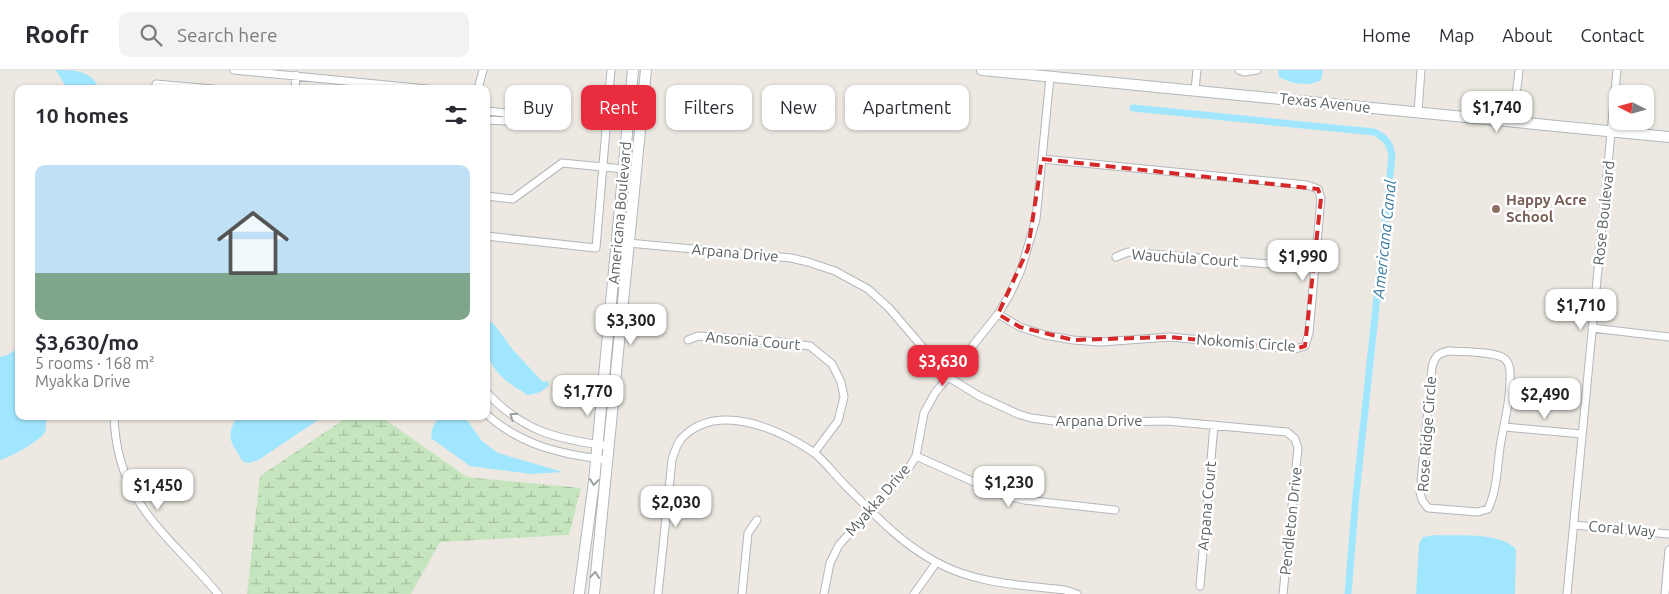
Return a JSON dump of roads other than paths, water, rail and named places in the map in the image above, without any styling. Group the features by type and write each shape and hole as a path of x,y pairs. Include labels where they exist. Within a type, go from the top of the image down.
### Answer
{"main road":[{"name":"Americana Boulevard","path":"603,445 617,242 633,70"},
{"name":"Americana Boulevard","path":"579,594 583,555 601,459 630,243 646,70"},
{"name":"Texas Avenue","path":"982,70 1669,137"},
{"name":"Americana Boulevard","path":"594,594 601,459"},
{"path":"583,555 597,556"}],"street":[{"path":"234,70 390,85"},
{"path":"479,85 483,70"},
{"path":"490,236 596,248 611,70"},
{"path":"1195,90 1197,70"},
{"path":"1239,70 1244,72 1256,70"},
{"path":"1418,112 1421,70"},
{"path":"1513,122 1519,70"},
{"name":"Rose Boulevard","path":"1567,594 1617,70"},
{"path":"295,85 296,75"},
{"name":"Myakka Drive","path":"824,594 830,563 839,546 896,485 916,456 924,413 948,377 998,314 1010,294 1028,249 1036,219 1050,77"},
{"path":"156,84 167,85"},
{"path":"490,111 507,113 506,121 490,120"},
{"name":"Nokomis Circle","path":"998,314 1020,327 1045,335 1101,342 1170,337 1296,349 1305,346 1309,333 1322,198 1318,189 1307,185 1042,159"},
{"path":"490,196 513,199 562,163 624,169"},
{"name":"Arpana Drive","path":"617,242 791,258 835,271 868,289 889,308 948,377 979,396 1031,418 1068,423 1167,421 1286,432 1295,439 1298,448"},
{"name":"Wauchula Court","path":"1116,256 1128,252 1315,268"},
{"path":"1592,328 1669,337"},
{"name":"Ansonia Court","path":"688,340 698,336 810,346 832,364 841,382 844,397 838,421 814,453"},
{"name":"Rose Ridge Circle","path":"1449,351 1496,355 1504,358 1509,364 1510,374 1505,427 1501,441 1494,498 1488,509 1478,512 1428,508 1422,500 1420,492 1432,367 1435,357 1442,352 1449,351"},
{"path":"490,396 500,407 518,420 545,434 571,441 603,445"},
{"path":"490,417 520,438 539,446 559,453 601,459"},
{"path":"114,420 121,464 139,503 154,524 218,594"},
{"path":"658,594 672,460 680,440 699,425 718,420 737,420 759,425 780,434 814,453 902,540 936,562 983,580 1065,590 1077,594"},
{"name":"Arpana Court","path":"1200,586 1214,425"},
{"path":"1505,427 1582,434"},
{"name":"Pendleton Drive","path":"1283,594 1298,448"},
{"path":"916,456 1001,494 1024,500 1115,510"},
{"path":"742,594 748,533 757,520"},
{"name":"Coral Way","path":"1574,525 1669,534"},
{"path":"1665,594 1669,550"},
{"path":"914,594 936,562"}],"water":[{"path":"56,70 82,72 92,78 97,85 65,85"},
{"path":"1278,70 1323,70 1321,80 1306,84 1295,83 1279,77"},
{"path":"490,322 539,378 543,382 548,381 549,385 539,392 527,395 510,384 494,368 490,361"},
{"path":"15,350 15,420 46,420 46,430 32,444 0,460 0,357"},
{"path":"235,420 318,420 260,459 250,463 243,462 231,440 230,435"},
{"path":"437,420 467,420 482,441 498,453 563,472 531,474 470,466 431,438 432,429"},
{"path":"1436,535 1490,537 1509,544 1516,549 1515,594 1416,594 1419,544 1423,537"}],"waterway":[{"name":"Americana Canal","path":"1133,108 1374,132 1382,136 1389,144 1392,156 1356,495 1348,594"}],"place":[{"name":"Happy Acre School","path":"1496,209"}]}
